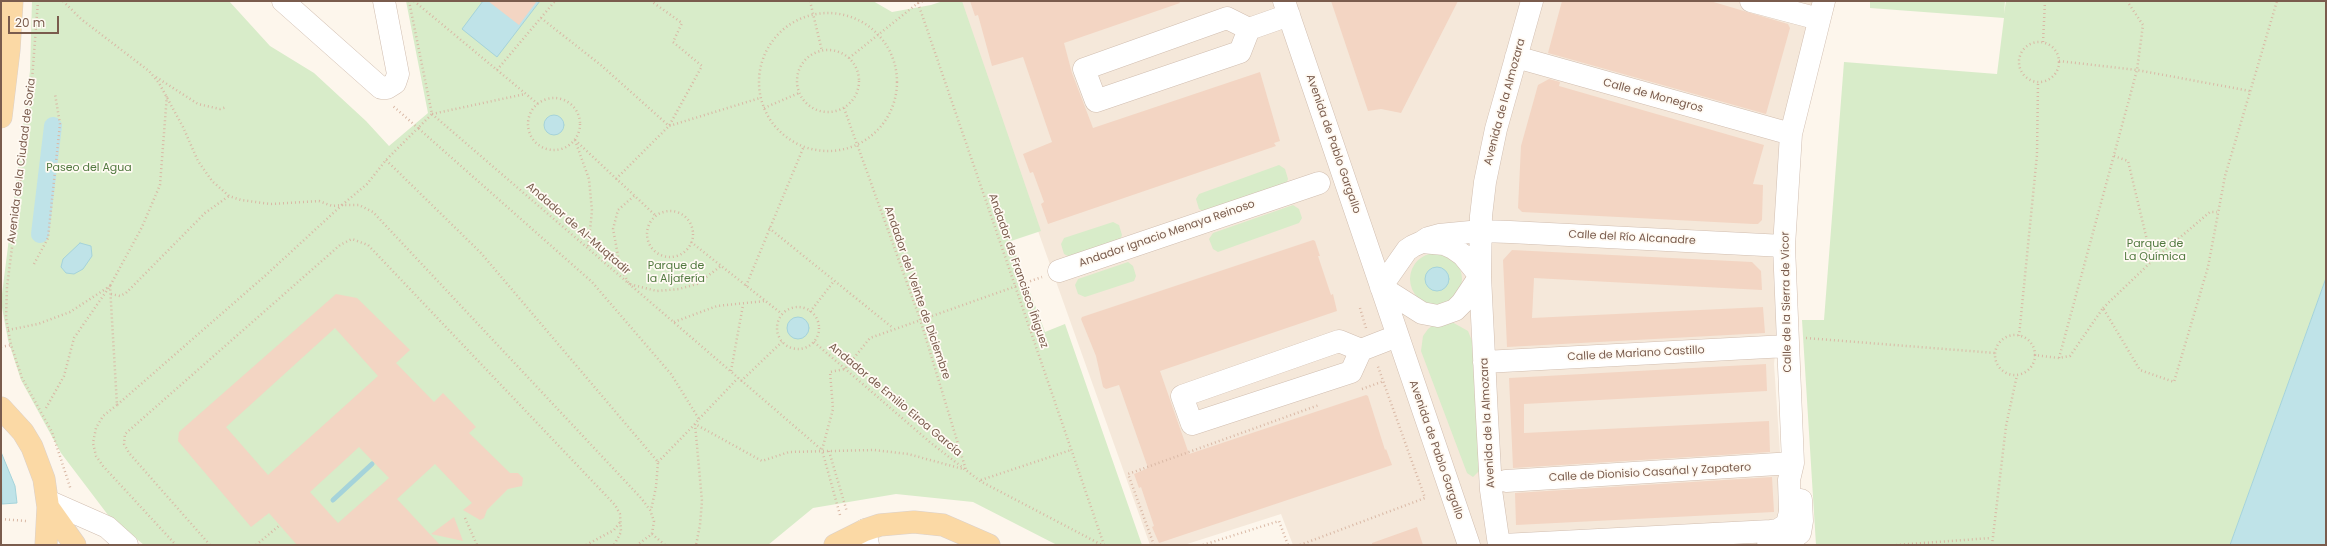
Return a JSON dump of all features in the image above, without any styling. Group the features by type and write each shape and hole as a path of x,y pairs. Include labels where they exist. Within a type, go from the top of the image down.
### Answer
{"main road":[{"path":"1,117 9,50 12,1"},
{"path":"1,395 7,414 32,447 44,479 48,504 46,545"},
{"path":"48,504 75,545"},
{"path":"835,545 866,537 896,523 928,522 958,530 989,545"}],"street":[{"path":"283,1 381,88 387,88 396,83 398,74 384,1"},
{"name":"Avenida de la Almozara","path":"1499,545 1491,490 1480,276 1481,231 1483,200 1490,156 1532,1"},
{"path":"1751,1 1822,10"},
{"path":"1249,29 1228,18 1084,69 1096,101 1240,52 1249,29 1287,8"},
{"name":"Avenida de Pablo Gargallo","path":"1287,8 1469,545"},
{"name":"Calle de la Sierra de Vicor","path":"1793,463 1795,342 1784,246 1791,134 1822,10"},
{"path":"1172,37 1184,71"},
{"name":"Calle de Monegros","path":"1516,57 1791,134"},
{"name":"Andador Ignacio Menaya Reinoso","path":"1059,271 1318,183"},
{"path":"1422,242 1444,244 1453,248 1463,255 1480,276 1462,303 1455,310 1438,316 1422,313 1381,287 1402,255 1422,242 1445,234 1481,231"},
{"name":"Calle del Río Alcanadre","path":"1481,231 1784,246"},
{"path":"1360,350 1351,372 1192,424 1182,396 1339,341 1360,350 1398,336"},
{"name":"Calle de Mariano Castillo","path":"1484,362 1795,342"},
{"path":"1271,365 1280,395"},
{"path":"1503,545 1778,530 1790,519 1789,480 1793,463"},
{"path":"1768,545 1792,541 1800,534 1802,528 1800,480 1793,463"},
{"name":"Calle de Dionisio Casañal y Zapatero","path":"1506,481 1793,463"},
{"path":"48,504 107,527 127,545"}],"path":[{"name":"Avenida de la Ciudad de Soria","path":"38,1 30,106 7,287 6,310 11,345 22,378 52,432 72,492"},
{"path":"63,1 81,19 152,75 198,104 220,109 227,108"},
{"path":"409,1 432,114"},
{"path":"414,1 538,104"},
{"path":"497,70 555,1"},
{"path":"616,178 669,126 702,66 674,42 682,23 651,1"},
{"path":"810,1 822,51"},
{"path":"849,58 918,3 923,1"},
{"path":"2043,42 2045,1"},
{"path":"2059,358 2138,70 2143,25 2128,1"},
{"path":"2104,308 2140,370 2174,382 2208,267 2225,176 2277,1"},
{"name":"Andador de Francisco Íñiguez","path":"918,3 1103,545"},
{"path":"837,13 859,20 879,34 888,48 894,63 897,79 896,95 890,111 882,125 870,136 857,144 830,151 804,146 787,138 773,125 760,98 758,80 761,61 769,44 780,30 795,20 813,14 837,13"},
{"path":"541,18 602,66 669,126"},
{"path":"2043,42 2054,49 2059,61 2055,74 2050,78 2038,82 2032,81 2022,72 2019,60 2021,53 2030,44 2043,42"},
{"path":"832,50 849,58 857,71 859,85 857,94 844,108 834,112 823,112 813,108 805,102 799,93 797,82 801,67 812,55 822,51 832,50"},
{"path":"2059,61 2138,70 2250,91"},
{"path":"152,75 167,93 198,161 212,181 229,196 241,200 270,204 319,201 332,206 359,205 373,212 650,510 654,521 652,534 637,545"},
{"path":"2020,336 2036,155 2038,82"},
{"path":"46,408 64,376 74,338 110,286 142,228 160,185 167,93"},
{"path":"764,108 799,93"},
{"path":"34,264 48,238 60,124 55,94"},
{"path":"176,545 103,466 96,456 94,443 96,428 104,416 266,275 367,184 386,160 432,114 525,94"},
{"path":"669,126 760,98"},
{"path":"575,140 561,150 543,148 536,143 528,128 532,111 538,104 553,99 561,100 572,106 578,116 580,124 575,140 589,179 592,211 588,248"},
{"name":"Andador del Veinte de Diciembre","path":"844,108 920,319 966,470"},
{"name":"Andador de Al-Muqtadir","path":"432,114 822,450"},
{"path":"418,128 592,282 671,374 699,420"},
{"path":"575,140 655,215"},
{"path":"746,286 804,146"},
{"path":"2114,156 2128,161 2152,261"},
{"path":"386,160 481,253 658,462"},
{"path":"111,294 120,296 126,293 205,213 229,196"},
{"path":"634,196 618,210 613,229 620,266 629,284 657,291 679,289 696,284 721,266"},
{"path":"669,210 683,215 692,227 691,242 687,249 674,256 666,257 653,250 646,236 650,221 655,215 669,210"},
{"path":"2034,355 2059,358 2070,356 2104,308 2152,261 2210,212 2218,212"},
{"path":"769,228 894,328"},
{"path":"210,545 129,453 124,444 125,434 340,245 352,239 363,242 373,250 615,505 621,521 621,532 614,545"},
{"path":"691,242 782,314"},
{"path":"840,515 822,450 833,408 830,372 845,369 870,338 894,328 1059,271"},
{"path":"741,381 782,342 778,337 777,325 782,314 794,308 800,307 810,312 834,281"},
{"path":"8,330 38,324 70,312 110,286"},
{"path":"110,286 117,405"},
{"path":"674,322 717,306 743,305 765,301"},
{"path":"731,371 743,305"},
{"name":"Andador de Emilio Eiroa García","path":"782,342 792,348 798,349 804,348 814,342 817,336 819,324 810,312"},
{"path":"2010,336 2020,336 2030,343 2034,355 2031,366 2027,370 2016,375 2005,372 2001,369 1997,364 1995,353 2001,340 2010,336"},
{"name":"Andador de Emilio Eiroa García","path":"814,342 966,470 980,480 1103,545"},
{"path":"1795,342 1995,353"},
{"path":"1,347 11,345"},
{"path":"1992,545 1991,538 2006,426 2016,375"},
{"path":"650,510 656,487 658,462 738,378"},
{"path":"1300,545 1425,498 1384,381 1361,390"},
{"path":"1154,545 1128,474 1324,403"},
{"path":"695,424 762,461 789,452 822,450 874,450 908,454 966,470"},
{"path":"695,424 702,501 700,525 696,545"},
{"path":"980,480 1071,450"},
{"path":"829,451 847,512"},
{"path":"465,518 477,545"},
{"path":"1,519 26,521"},
{"path":"586,545 614,530 621,521"},
{"path":"1203,545 1279,521 1288,545"},
{"path":"256,545 280,525"},
{"path":"652,534 665,545"},
{"path":"1896,545 1991,538"}],"shaded area":[{"path":"956,1 1836,1 1796,141 1774,364 1785,526 1510,545 1293,545 1281,514 1184,545 1150,545"}],"green space":[{"name":"Parque de la Aljafería","path":"32,1 229,1 270,46 314,73 366,121 389,146 428,113 406,1 873,1 892,12 931,5 943,1 962,1 1041,231 1011,241 1045,332 1065,324 1142,545 1057,545 973,502 896,494 813,508 768,545 144,545 108,515 61,453 21,380 8,340 1,302 30,71"},
{"name":"Parque de La Química","path":"1870,1 2005,1 2004,14 2006,1 2326,1 2326,278 2230,545 1816,545 1802,320 1824,320 1844,62 1997,74 2004,18 1870,8"},
{"path":"1279,165 1285,169 1288,179 1286,184 1205,212 1199,209 1196,199 1199,194"},
{"path":"1293,205 1299,209 1302,218 1299,223 1218,252 1213,249 1209,239 1213,233"},
{"path":"1113,222 1119,225 1122,235 1120,240 1070,257 1064,254 1061,244 1064,238"},
{"path":"1431,253 1441,253 1450,257 1458,265 1462,274 1462,284 1458,293 1450,301 1441,305 1431,305 1422,301 1414,293 1410,284 1410,274 1414,265 1422,257"},
{"path":"1128,262 1133,266 1136,276 1134,281 1085,297 1078,294 1075,285 1078,279"},
{"path":"1452,322 1468,331 1474,346 1479,471 1473,477 1467,473 1421,351 1423,336 1428,329 1432,326"}],"water":[{"path":"483,1 540,1 497,57 462,29"},
{"path":"554,115 561,118 564,125 561,132 554,135 547,132 544,125 547,118"},
{"path":"80,243 91,246 92,256 83,269 74,274 66,273 61,267 63,259"},
{"path":"1437,267 1446,270 1449,279 1446,288 1437,291 1428,288 1425,279 1428,270"},
{"path":"2326,278 2326,545 2230,545"},
{"path":"798,317 806,320 809,328 806,336 798,339 790,336 787,328 790,320"},
{"path":"1,452 15,486 17,503 2,504"}],"building":[{"path":"488,1 537,1 519,25"},
{"path":"970,1 1179,1 1180,3 1064,43 1072,73 1093,128 1260,72 1280,141 1274,143 1276,146 1048,224 1041,204 1044,202 1033,172 1030,173 1023,154 1052,142 1023,57 992,66 978,15 975,16"},
{"path":"1331,1 1458,1 1401,113 1381,109 1368,111"},
{"path":"1562,1 1710,1 1788,24 1790,28 1766,114 1548,53"},
{"path":"1549,79 1560,82 1559,86 1764,145 1753,184 1763,185 1762,220 1758,224 1753,224 1522,212 1518,208 1521,146 1538,85"},
{"path":"1313,240 1315,241 1320,256 1318,256 1331,295 1333,294 1337,311 1160,371 1189,454 1366,395 1368,396 1385,450 1386,449 1392,465 1159,543 1152,527 1154,526 1141,487 1139,488 1134,474 1148,468 1119,385 1106,389 1103,387 1096,356 1081,319 1082,317"},
{"path":"1512,250 1752,262 1761,271 1762,290 1534,278 1532,318 1763,307 1765,333 1507,347 1503,260"},
{"path":"336,294 357,298 410,350 396,363 434,402 443,393 476,427 469,433 510,473 518,473 523,478 522,486 508,489 487,510 484,518 480,520 463,510 472,503 435,464 397,499 440,545 297,545 269,513 251,527 178,441 179,432","holes":["335,328 378,376 268,475 226,427","359,447 389,478 338,523 310,492"]},
{"path":"1766,364 1767,391 1524,404 1524,433 1769,421 1770,452 1513,468 1509,378"},
{"path":"1772,477 1774,512 1516,525 1515,493"},
{"path":"454,517 463,541 431,534"},
{"path":"1417,527 1423,545 1372,545 1372,543"}],"waterway":[{"path":"40,234 53,126"},
{"path":"333,500 372,464"}],"park label":[{"name":"Paseo del Agua","path":"89,168"}]}
